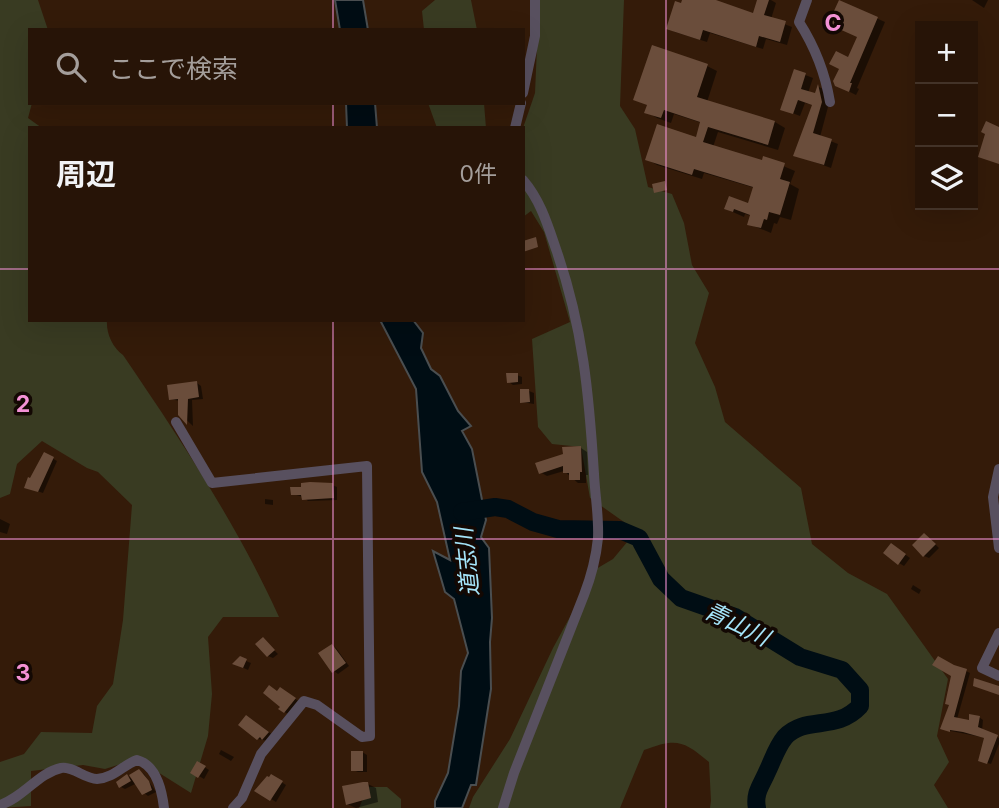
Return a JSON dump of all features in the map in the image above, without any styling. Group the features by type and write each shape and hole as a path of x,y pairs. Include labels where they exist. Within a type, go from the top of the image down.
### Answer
{"street":[{"path":"525,84 535,36 535,0"},
{"path":"807,0 799,22 812,42 826,79 830,102"},
{"path":"516,126 521,105"},
{"path":"503,808 514,773 584,596 598,536 590,402 581,337 566,278 544,214 536,196 525,182"},
{"path":"176,422 212,484 368,466 370,736 362,737 317,705 304,701 261,754 242,798 233,808"},
{"path":"999,469 993,497 999,548"},
{"path":"999,634 982,668 999,676"},
{"path":"0,805 19,797 40,779 59,769 69,769 85,777 97,779 111,776 137,760 146,764 155,778 161,790 164,808"}],"green space":[{"path":"0,0 38,0 47,28 28,28 28,105 31,105 28,118 39,126 28,126 28,322 107,322 110,339 207,483 263,582 279,617 223,617 208,637 212,694 208,736 191,793 137,759 105,769 83,765 31,771 31,806 0,808 0,762 24,754 41,732 92,733 97,706 113,684 123,620 132,505 98,472 42,441 17,464 10,494 0,498"},
{"path":"435,0 471,0 477,28 424,28 422,11"},
{"path":"539,0 624,0 620,106 635,129 648,187 672,194 684,223 692,265 709,293 695,343 715,387 725,422 801,488 812,544 848,573 887,594 948,679 937,736 949,762 934,785 948,808 710,808 709,762 685,745 672,743 644,750 620,808 469,808 473,797 510,739 553,648 596,569 613,559 628,541 648,539 590,498 581,447 552,444 538,427 532,339 570,322 544,232 531,211 525,216 524,126 535,93"},
{"path":"429,105 484,105 486,126 436,126"},
{"path":"368,787 387,787 401,799 401,808 359,808"}],"water":[{"path":"335,0 363,0 368,28 340,28"},
{"path":"346,105 375,105 377,126 347,126"},
{"name":"道志川","path":"381,322 415,322 423,333 421,348 431,369 440,376 458,411 471,426 462,431 472,449 486,520 481,537 489,548 491,689 476,785 471,785 462,808 435,808 435,801 448,773 459,706 461,671 468,653 454,599 445,592 433,551 450,560 437,502 422,472 416,389"}],"building":[{"path":"682,0 716,0 753,13 757,0 769,0 764,15 786,21 780,42 759,36 756,47 703,30 700,40 666,29 675,1 681,3"},
{"path":"839,0 878,17 850,83 849,92 835,86 833,81 839,69 829,64 836,51 848,57 857,37 828,24"},
{"path":"652,45 708,64 697,97 775,121 768,145 708,127 703,142 762,160 763,156 785,163 780,179 790,182 780,215 769,212 761,228 747,225 750,215 734,209 733,212 724,209 729,196 748,203 753,187 694,169 692,175 645,160 657,124 696,137 700,122 664,110 661,118 644,113 647,105 633,100"},
{"path":"794,69 806,73 801,89 815,93 818,84 822,102 813,133 832,139 824,165 793,156 812,105 798,100 793,114 780,110"},
{"path":"986,121 999,127 999,164 978,157 985,134 981,132"},
{"path":"665,181 667,190 654,193 652,184"},
{"path":"536,237 538,247 525,251 525,240"},
{"path":"506,373 518,373 518,382 507,383"},
{"path":"197,381 199,397 188,399 187,425 178,415 178,399 169,400 167,385"},
{"path":"520,389 529,389 530,402 520,403"},
{"path":"581,446 580,480 569,480 569,473 563,473 563,466 539,474 535,463 563,454 562,447"},
{"path":"44,452 54,457 38,492 24,488 28,477 30,478"},
{"path":"301,483 333,483 334,498 302,500 301,495 291,495 290,487 301,487"},
{"path":"924,533 936,544 923,557 912,545"},
{"path":"891,543 906,554 898,565 883,553"},
{"path":"263,637 275,650 267,657 255,644"},
{"path":"332,644 346,663 332,673 318,653"},
{"path":"240,656 247,659 243,668 232,664"},
{"path":"938,656 967,669 954,717 969,720 969,714 980,716 978,727 998,735 987,764 978,761 984,738 940,729 949,705 945,704 951,676 932,665"},
{"path":"974,678 999,686 999,695 973,686"},
{"path":"269,685 277,691 280,687 296,698 284,713 263,693"},
{"path":"246,715 269,732 262,740 260,737 257,740 238,725"},
{"path":"351,751 363,751 363,771 351,771"},
{"path":"197,761 206,766 198,778 190,773"},
{"path":"139,769 149,781 152,790 142,795 129,775"},
{"path":"127,774 131,781 119,788 116,782"},
{"path":"271,774 283,781 270,801 254,791"},
{"path":"368,782 371,798 346,805 342,786"}],"waterway":[{"name":"青山川","path":"462,512 495,507 508,509 533,522 558,529 620,530 639,538 661,579 681,598 735,617 800,657 842,670 860,690 860,706 841,719 802,727 785,737 759,790 757,808"}]}
